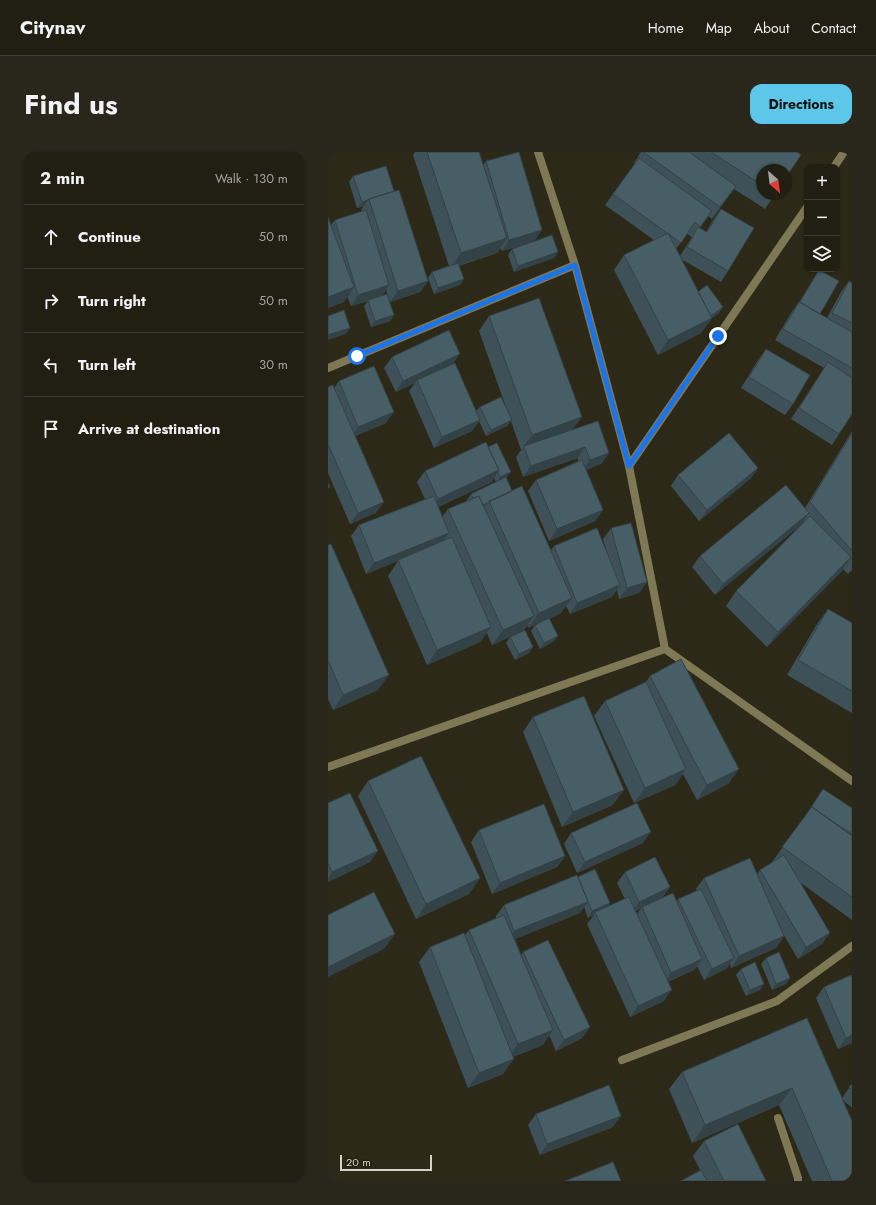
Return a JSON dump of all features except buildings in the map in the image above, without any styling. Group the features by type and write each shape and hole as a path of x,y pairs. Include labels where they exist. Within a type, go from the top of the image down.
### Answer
{"street":[{"path":"538,152 575,265 629,466 665,649 852,781"},
{"path":"836,164 844,152"},
{"path":"629,466 804,210"},
{"path":"328,368 575,265"},
{"path":"328,766 665,649"},
{"path":"622,1060 777,1001 852,946"},
{"path":"778,1118 798,1181"}],"route":[{"path":"357,356 575,265 629,466 718,336"}]}
